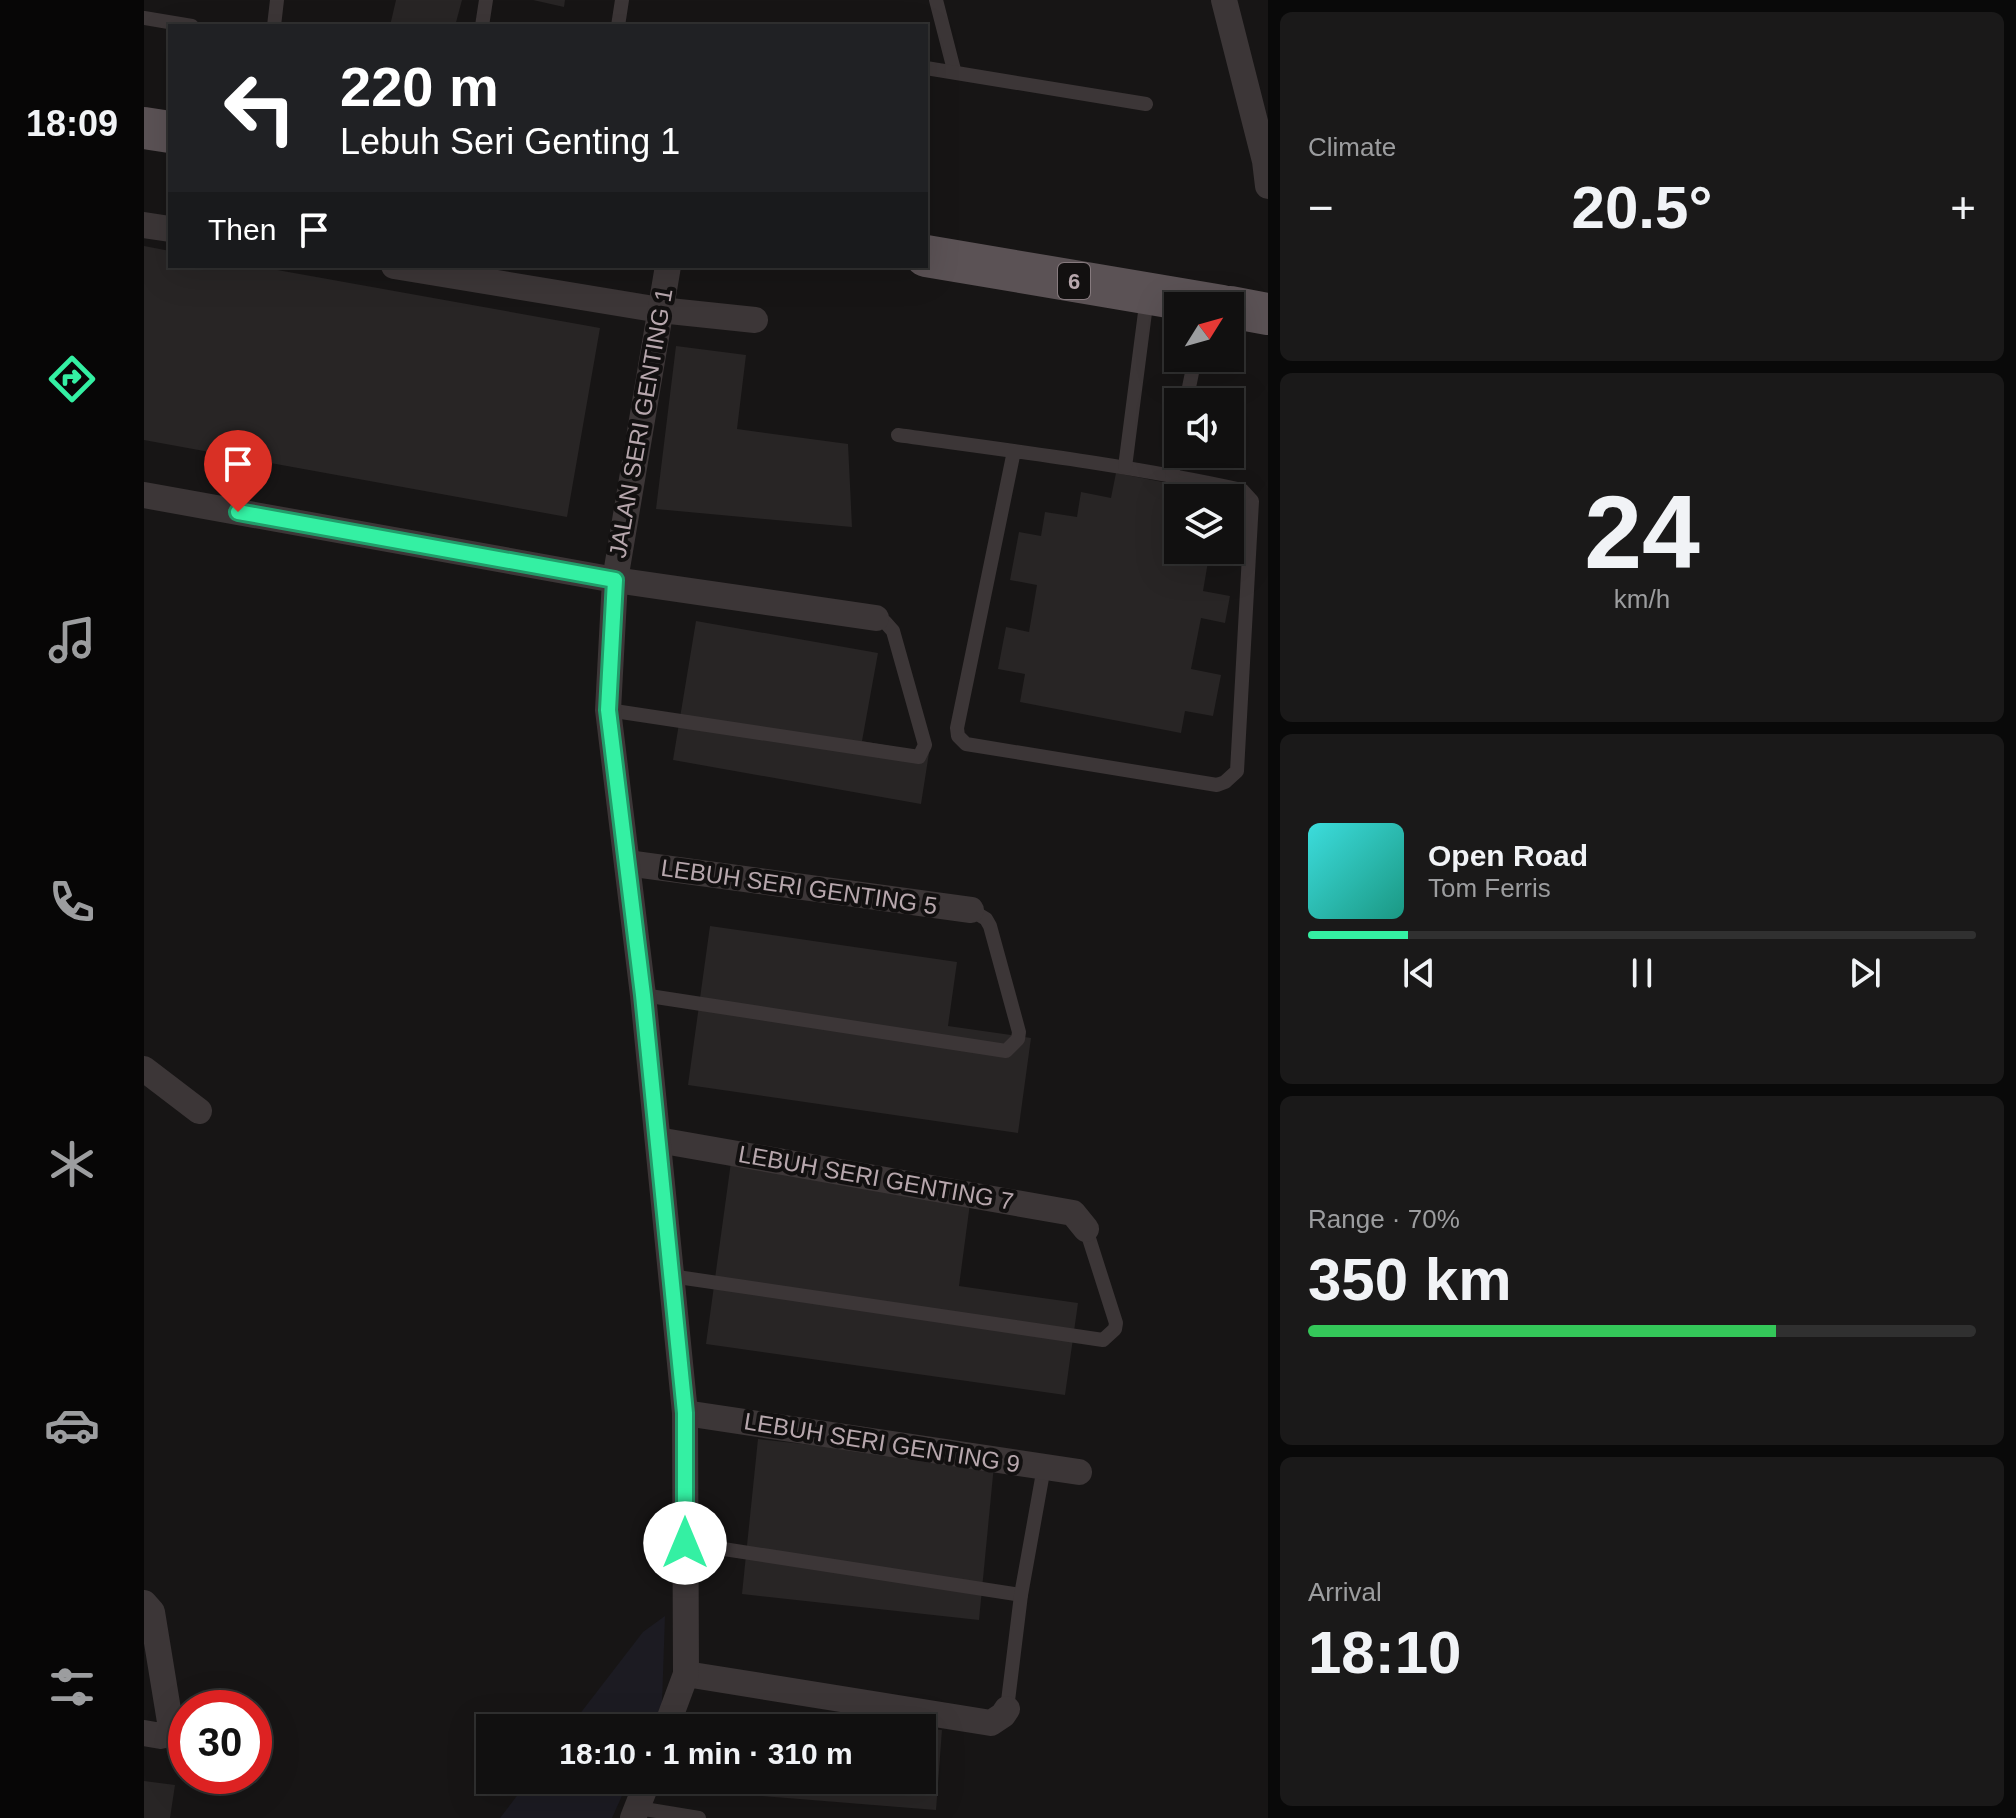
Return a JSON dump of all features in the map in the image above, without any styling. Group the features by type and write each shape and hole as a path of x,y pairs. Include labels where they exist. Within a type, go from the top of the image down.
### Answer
{"main road":[{"path":"144,128 168,132"},
{"name":"6","path":"928,256 1164,297"},
{"name":"6","path":"1244,310 1268,314"}],"street":[{"path":"1224,0 1265,161 1268,186"},
{"path":"144,225 168,229"},
{"path":"406,268 660,310 755,320"},
{"name":"JALAN SERI GENTING 1","path":"668,268 615,580 608,710 643,995 685,1413 686,1674"},
{"path":"144,495 615,580 876,618"},
{"name":"LEBUH SERI GENTING 5","path":"627,863 971,910"},
{"path":"144,1069 199,1111"},
{"name":"LEBUH SERI GENTING 7","path":"658,1140 1073,1213 1086,1229"},
{"name":"LEBUH SERI GENTING 9","path":"685,1413 1079,1472"},
{"path":"144,1603 152,1612 171,1728 153,1735"},
{"path":"671,1714 686,1674 991,1723 1007,1709"},
{"path":"635,1813 642,1794"}],"lane":[{"path":"274,24 277,0"},
{"path":"482,24 486,0"},
{"path":"618,24 622,0"},
{"path":"936,0 954,70"},
{"path":"144,18 180,24"},
{"path":"928,68 1146,104"},
{"path":"1125,467 1147,294"},
{"path":"898,435 1014,451 1125,467 1242,490 1252,501 1237,771 1225,782 1217,785 966,744 958,736 957,728 1014,451"},
{"path":"1172,475 1173,468"},
{"path":"608,710 919,757 925,745 893,631 876,618"},
{"path":"643,995 1006,1051 1018,1039 1019,1032 990,926 986,919 971,910"},
{"path":"671,1276 1103,1340 1115,1329 1116,1323 1086,1229"},
{"path":"1007,1709 1021,1595 1044,1467"},
{"path":"685,1543 1021,1595"},
{"path":"635,1813 699,1818"}],"shaded area":[{"path":"665,1616 662,1704 658,1714 580,1714 643,1632"},
{"path":"518,1794 623,1794 612,1818 500,1818"}],"building":[{"path":"396,0 462,0 456,24 390,24"},
{"path":"533,0 565,0 564,7"},
{"path":"144,246 168,251 168,268 266,268 600,328 567,517 144,440"},
{"path":"676,346 746,355 737,429 848,444 852,527 656,509"},
{"path":"1116,473 1168,483 1164,484 1162,516 1164,564 1208,564 1203,591 1230,596 1225,623 1201,618 1191,669 1221,675 1213,716 1185,711 1181,733 1020,702 1025,674 998,669 1006,627 1029,632 1037,585 1010,580 1019,532 1041,536 1045,512 1077,517 1081,492 1111,498"},
{"path":"696,621 878,653 862,741 929,753 921,804 673,760"},
{"path":"710,926 957,962 948,1026 1031,1038 1018,1133 688,1085"},
{"path":"731,1162 971,1196 959,1286 1078,1303 1065,1395 706,1344"},
{"path":"758,1439 994,1465 979,1620 742,1594"},
{"path":"936,1729 942,1730 936,1810 738,1794 936,1794"},
{"path":"144,1781 168,1784 168,1794 174,1794 170,1818 144,1818"}],"route":[{"path":"238,512 615,580 608,710 643,995 685,1413 685,1543"}]}
